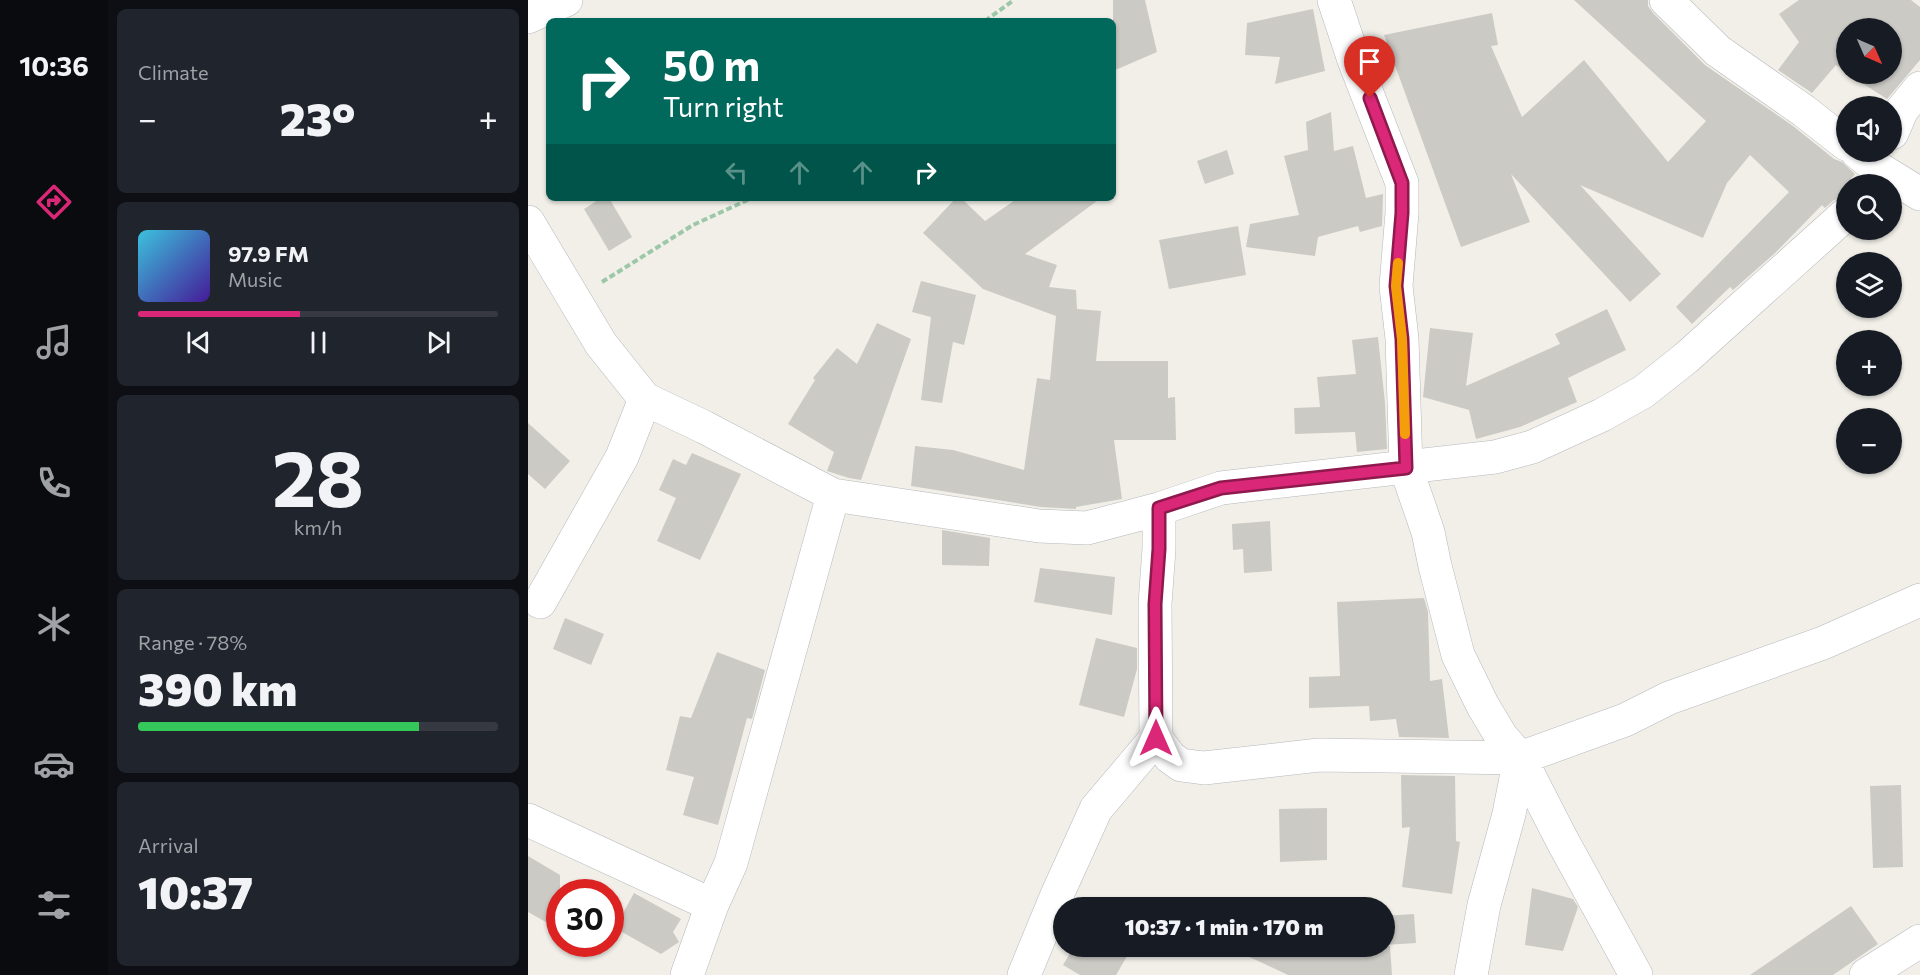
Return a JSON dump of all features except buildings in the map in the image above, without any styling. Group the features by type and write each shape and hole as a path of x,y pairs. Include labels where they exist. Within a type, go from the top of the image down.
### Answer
{"street":[{"path":"528,17 567,0"},
{"path":"1334,0 1354,60 1402,183 1396,286 1402,339 1406,468 1428,532 1458,655 1483,706 1501,736 1520,758 1636,975"},
{"path":"1666,0 1718,51 1836,136"},
{"path":"1902,110 1920,88"},
{"path":"1871,164 1920,194"},
{"path":"528,222 601,344 645,399 744,447 833,495 1016,523 1064,528 1087,528 1221,488 1495,457 1533,447 1612,410 1643,392 1686,358 1836,223"},
{"path":"540,602 622,457 645,399"},
{"path":"687,975 712,904 731,863 833,495"},
{"path":"1159,508 1155,604 1156,738 1170,757 1190,768 1319,754 1520,758 1625,720 1669,698 1823,643 1920,600"},
{"path":"1024,975 1096,809 1156,738"},
{"path":"1471,975 1484,905 1509,814 1520,758"},
{"path":"528,820 712,904"},
{"path":"1866,975 1920,941"}],"path":[{"path":"990,18 1014,0"},
{"path":"574,300 693,225 745,201"}],"slow traffic":[{"path":"1398,263 1396,286 1402,339 1405,434"}],"route":[{"path":"1156,738 1155,604 1159,508 1221,488 1406,468 1402,339 1396,286 1402,183 1370,98"}]}
